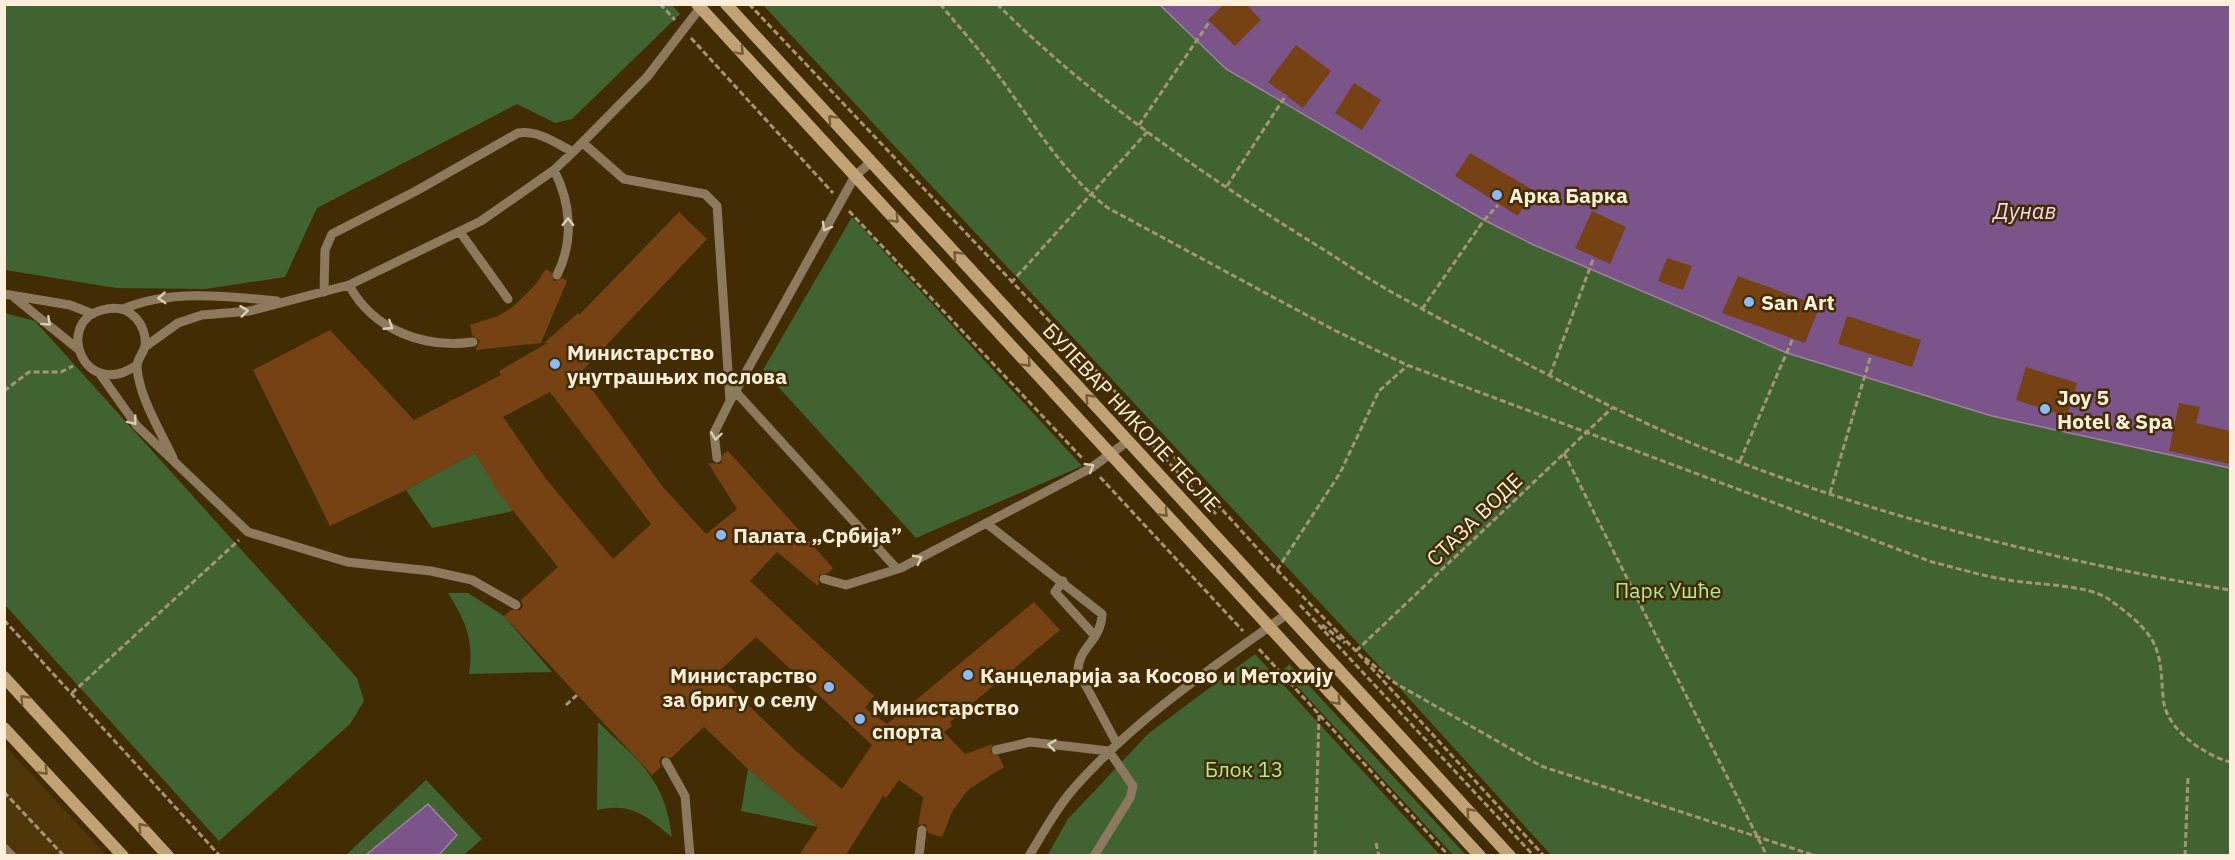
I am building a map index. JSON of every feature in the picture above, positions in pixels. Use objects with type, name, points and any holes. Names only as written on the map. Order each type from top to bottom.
[{"type":"main road","name":"БУЛЕВАР НИКОЛЕ ТЕСЛЕ","points":[[726,4],[1510,855]]},
{"type":"main road","name":"БУЛЕВАР НИКОЛЕ ТЕСЛЕ","points":[[700,6],[1480,855]]},
{"type":"main road","points":[[4,677],[168,855]]},
{"type":"main road","points":[[4,728],[123,855]]},
{"type":"lane","points":[[100,374],[114,376],[125,373],[136,365],[147,346],[178,323],[202,315],[250,310],[349,285],[481,221],[554,170],[583,143],[647,77],[700,6]]},
{"type":"lane","points":[[324,292],[325,250],[332,234],[416,191],[518,133],[528,131],[537,134],[573,152]]},
{"type":"lane","points":[[583,143],[624,179],[705,194],[717,206],[730,401]]},
{"type":"lane","points":[[717,458],[714,433],[735,391],[855,176],[871,162]]},
{"type":"lane","points":[[554,170],[566,194],[568,221],[567,246],[557,275]]},
{"type":"lane","points":[[460,232],[508,299]]},
{"type":"lane","points":[[349,285],[363,306],[395,331],[430,342],[454,345],[473,342]]},
{"type":"lane","points":[[9,295],[55,302],[93,314]]},
{"type":"lane","points":[[9,295],[78,349]]},
{"type":"lane","points":[[123,309],[143,300],[202,296],[285,302]]},
{"type":"lane","points":[[147,346],[143,327],[135,316],[123,309],[110,308],[93,314],[82,325],[78,337],[78,349],[83,360],[100,374],[137,426],[248,532],[347,562],[431,571],[472,580],[516,605]]},
{"type":"lane","points":[[136,365],[142,391],[174,460]]},
{"type":"lane","points":[[735,391],[897,569]]},
{"type":"lane","points":[[824,579],[846,585],[897,569],[1091,468],[1128,441]]},
{"type":"lane","points":[[986,523],[1063,581],[1102,614],[1101,628],[1078,661],[1078,671],[1117,744]]},
{"type":"lane","points":[[1063,581],[1054,592],[1095,636]]},
{"type":"lane","points":[[1029,855],[1073,788],[1117,744],[1205,672],[1287,614]]},
{"type":"lane","points":[[996,750],[1030,742],[1109,752],[1133,786],[1131,798],[1094,855]]},
{"type":"lane","points":[[666,762],[685,796],[690,855]]},
{"type":"lane","points":[[919,855],[922,831]]},
{"type":"lane","points":[[4,848],[12,855]]},
{"type":"path","points":[[660,4],[1449,855]]},
{"type":"path","points":[[749,4],[1090,364],[1277,570],[1356,651],[1544,855]]},
{"type":"path","points":[[940,4],[996,72],[1037,131],[1090,194],[1108,208],[1336,331],[1407,365],[1932,562],[2005,580],[2087,591],[2109,599],[2136,621],[2155,643],[2165,706],[2172,724],[2194,744],[2219,759],[2230,762]]},
{"type":"path","points":[[997,4],[1036,43],[1148,132],[1270,216],[1422,309],[1612,408],[1701,447],[1830,493],[1947,529],[2170,580],[2230,590]]},
{"type":"path","points":[[1139,125],[1210,21]]},
{"type":"path","points":[[1227,186],[1286,95]]},
{"type":"path","points":[[1011,283],[1148,132]]},
{"type":"path","points":[[1422,309],[1484,220],[1498,205]]},
{"type":"path","points":[[1550,375],[1594,256]]},
{"type":"path","points":[[1740,461],[1793,338]]},
{"type":"path","points":[[1830,493],[1871,354]]},
{"type":"path","points":[[4,391],[29,372],[61,372],[83,360]]},
{"type":"path","points":[[1277,570],[1340,473],[1378,391],[1407,365]]},
{"type":"path","name":"СТАЗА ВОДЕ","points":[[1356,651],[1612,408]]},
{"type":"path","points":[[1564,453],[1767,855]]},
{"type":"path","points":[[72,693],[248,532]]},
{"type":"path","points":[[1314,618],[1395,683],[1541,766],[1816,855]]},
{"type":"path","points":[[4,620],[220,855]]},
{"type":"path","points":[[566,705],[577,695]]},
{"type":"path","points":[[1315,855],[1319,714]]},
{"type":"path","points":[[2185,855],[2188,777]]},
{"type":"path","points":[[4,792],[64,855]]},
{"type":"path","points":[[1376,843],[1379,855]]},
{"type":"shaded area","points":[[5,746],[106,855],[5,855]]},
{"type":"green space","points":[[5,5],[672,5],[680,14],[572,119],[555,123],[517,104],[317,208],[285,277],[205,289],[116,288],[5,270]]},
{"type":"green space","name":"Парк Ушће","points":[[763,5],[1160,5],[1226,69],[1484,220],[1534,245],[1787,353],[1992,416],[2230,468],[2230,855],[1551,855],[1395,683]]},
{"type":"green space","points":[[852,217],[1082,466],[916,538],[763,370]]},
{"type":"green space","points":[[5,313],[35,321],[357,678],[364,701],[350,724],[219,841],[5,605]]},
{"type":"green space","points":[[475,453],[513,511],[432,528],[406,490]]},
{"type":"green space","points":[[448,593],[468,593],[504,616],[552,672],[469,674],[470,651],[467,631]]},
{"type":"green space","name":"Блок 13","points":[[1255,654],[1440,855],[1047,856],[1068,819],[1149,733]]},
{"type":"green space","points":[[1289,664],[1466,855],[1453,855],[1283,671]]},
{"type":"green space","points":[[598,722],[637,760],[656,784],[663,799],[672,837],[646,817],[629,809],[597,810]]},
{"type":"green space","points":[[748,769],[818,827],[741,811]]},
{"type":"green space","points":[[426,780],[482,839],[464,855],[345,856]]},
{"type":"water","name":"Дунав","points":[[1160,5],[2230,5],[2230,468],[1992,416],[1787,353],[1534,245],[1484,220],[1226,69]]},
{"type":"water","points":[[428,804],[457,835],[439,855],[366,855]]},
{"type":"building","points":[[1224,4],[1246,4],[1261,20],[1235,46],[1208,20]]},
{"type":"building","points":[[1296,45],[1331,71],[1303,108],[1268,82]]},
{"type":"building","points":[[1354,83],[1381,100],[1362,130],[1335,113]]},
{"type":"building","points":[[1470,153],[1533,190],[1518,216],[1455,176]]},
{"type":"building","points":[[1592,211],[1626,227],[1610,264],[1575,248]]},
{"type":"building","name":"Палата „Србија”","points":[[679,212],[707,239],[580,373],[663,487],[706,534],[737,509],[708,463],[721,464],[723,454],[728,451],[833,568],[829,573],[819,575],[818,586],[777,552],[750,581],[874,696],[865,708],[887,724],[1034,602],[1060,630],[950,722],[952,726],[944,732],[965,754],[993,744],[990,752],[999,756],[1004,767],[969,789],[953,810],[942,837],[928,833],[926,824],[918,825],[923,797],[899,780],[886,798],[883,796],[846,855],[799,855],[818,827],[748,769],[704,727],[671,758],[662,756],[659,761],[661,767],[652,775],[504,616],[511,610],[520,610],[523,606],[521,600],[558,567],[498,492],[475,453],[406,490],[330,526],[253,370],[330,330],[414,420],[501,375],[499,371],[549,342],[544,343],[578,313],[579,315]],"holes":[[[550,392],[651,524],[613,559],[546,479],[503,417]],[[756,637],[872,745],[842,789],[797,752],[716,674]]]},
{"type":"building","points":[[1667,258],[1692,266],[1683,290],[1658,281]]},
{"type":"building","points":[[546,269],[551,272],[554,281],[563,278],[567,281],[541,343],[475,350],[480,341],[472,335],[470,325],[498,316],[514,306],[536,284]]},
{"type":"building","points":[[1738,276],[1820,306],[1805,343],[1722,313]]},
{"type":"building","points":[[1847,316],[1921,340],[1912,367],[1838,344]]},
{"type":"building","points":[[2026,367],[2077,383],[2067,416],[2016,400]]},
{"type":"building","points":[[2179,403],[2200,407],[2196,423],[2230,431],[2230,464],[2169,451]]},
{"type":"place","name":"Арка Барка","points":[[1497,195]]},
{"type":"place","name":"San Art","points":[[1749,302]]},
{"type":"place","name":"Министарство унутрашњих послова","points":[[555,364]]},
{"type":"place","name":"Joy 5 Hotel & Spa","points":[[2045,409]]},
{"type":"place","name":"Палата „Србија”","points":[[721,535]]},
{"type":"place","name":"Канцеларија за Косово и Метохију","points":[[968,675]]},
{"type":"place","name":"Министарство за бригу о селу","points":[[829,687]]},
{"type":"place","name":"Министарство спорта","points":[[860,719]]}]
